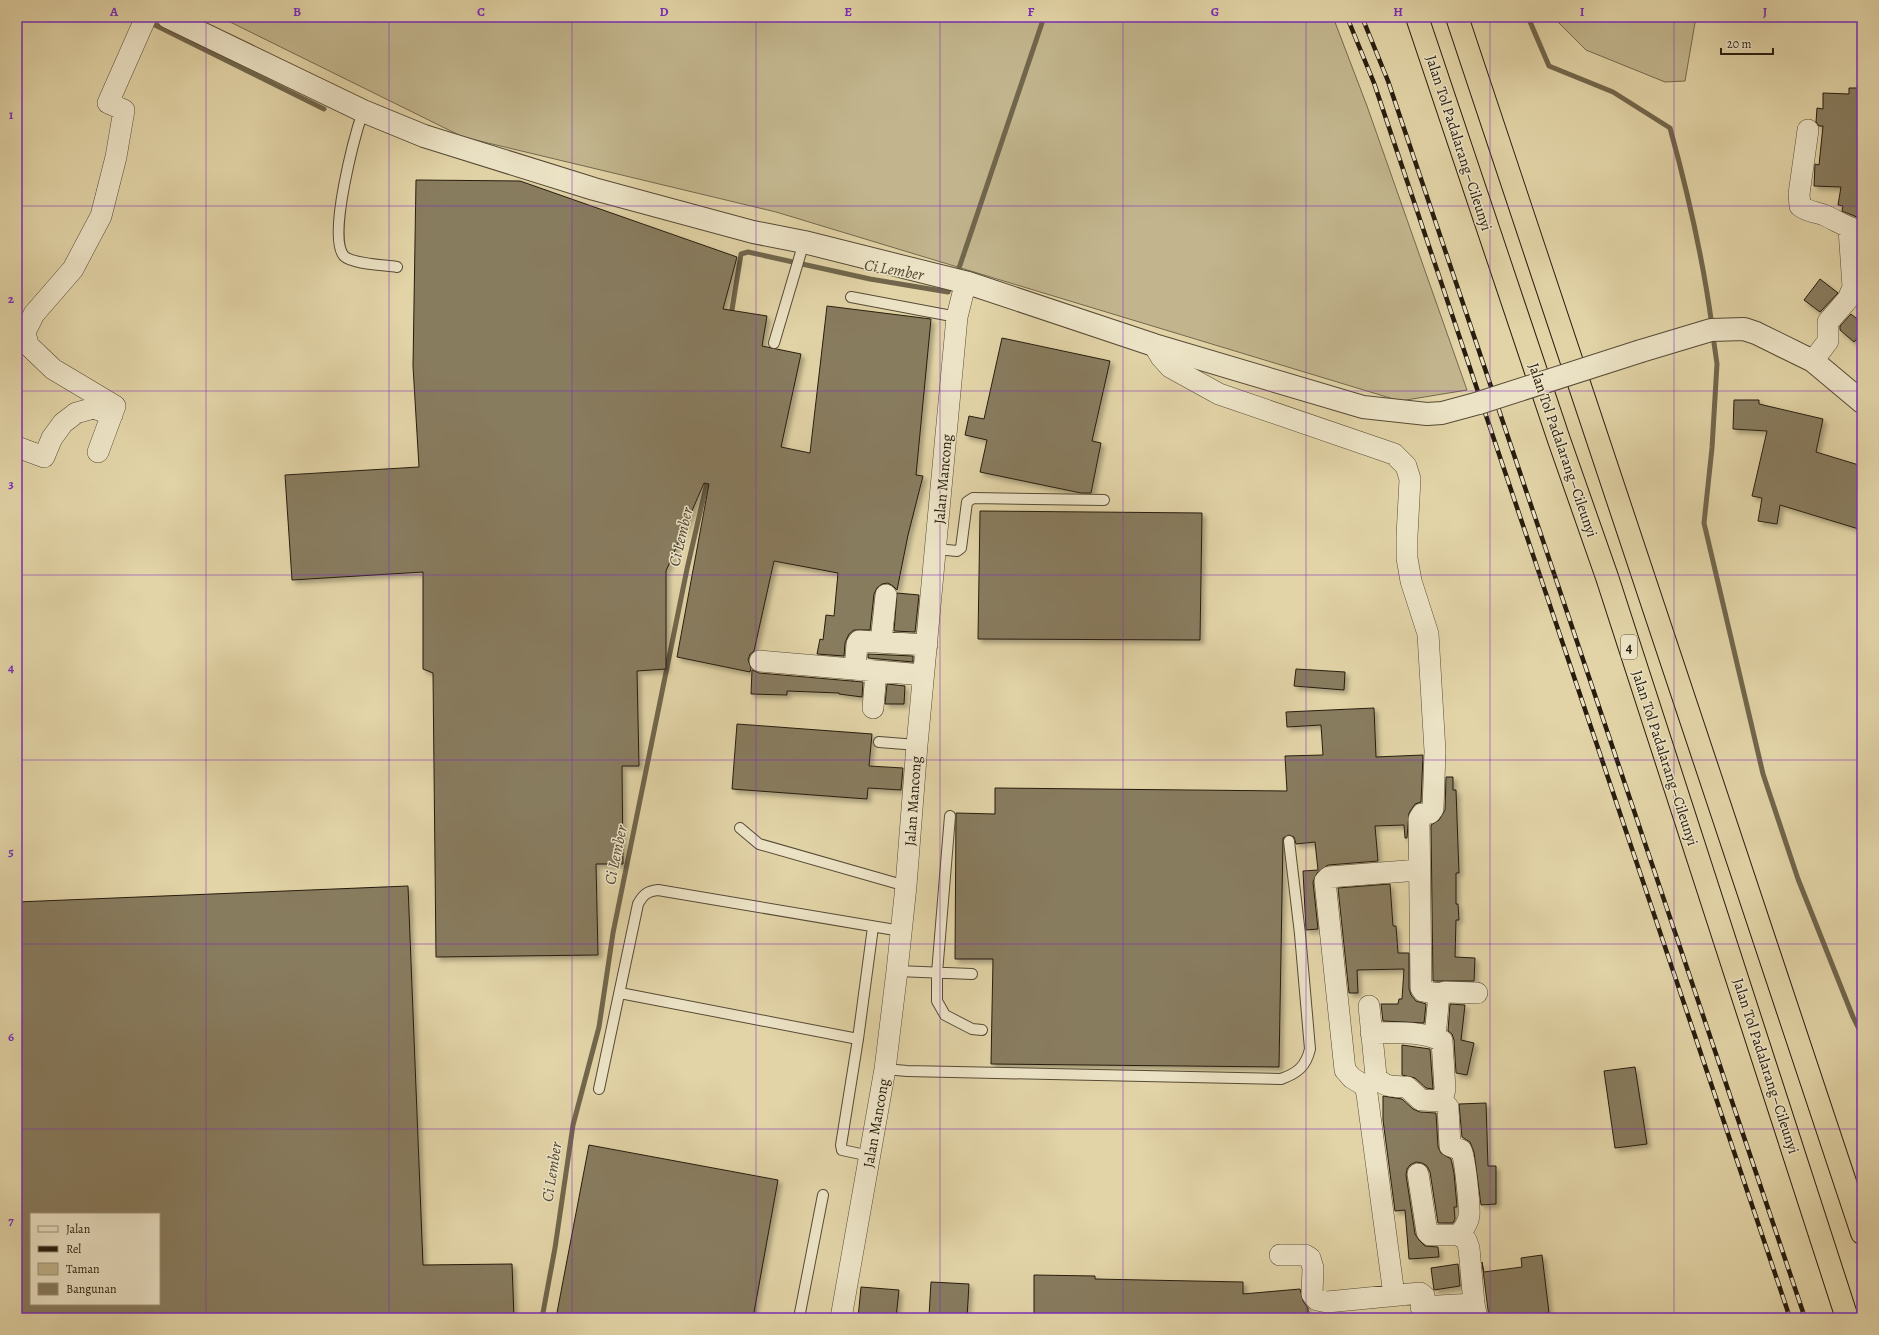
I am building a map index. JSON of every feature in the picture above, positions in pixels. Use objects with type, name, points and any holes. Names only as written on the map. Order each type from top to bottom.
[{"type":"highway","name":"Jalan Tol Padalarang–Cileunyi","points":[[1418,17],[1556,433],[1607,577],[1847,1318]]},
{"type":"highway","points":[[1457,17],[1862,1233]]},
{"type":"street","points":[[168,17],[363,111],[424,136],[594,189],[753,232],[959,294],[1154,345],[1363,408],[1428,414],[1442,413],[1479,403],[1711,330],[1744,329],[1756,333],[1813,361],[1862,402]]},
{"type":"street","points":[[98,452],[115,406],[53,369],[28,345],[25,332],[34,314],[73,269],[101,216],[116,157],[124,110],[108,103],[144,22]]},
{"type":"street","points":[[1808,130],[1799,194],[1800,206],[1806,211],[1832,219],[1856,230],[1853,287],[1848,299],[1828,322],[1828,341],[1813,361]]},
{"type":"street","name":"Jalan Mancong","points":[[841,1318],[885,1069],[897,971],[906,886],[923,675],[959,294]]},
{"type":"street","points":[[1154,345],[1161,357],[1170,367],[1219,394],[1394,454],[1406,466],[1411,483],[1407,558],[1411,581],[1428,634],[1434,751],[1433,809],[1430,813],[1422,814],[1419,819],[1421,988],[1423,991],[1439,994],[1445,992],[1477,993]]},
{"type":"street","points":[[17,447],[44,457],[52,438],[63,423],[76,413],[94,408],[112,415]]},
{"type":"street","points":[[881,642],[886,595]]},
{"type":"street","points":[[873,708],[866,671],[858,643],[881,642],[926,645]]},
{"type":"street","points":[[760,661],[923,675]]},
{"type":"street","points":[[1394,1295],[1367,1094],[1365,1086],[1352,1078],[1346,1070],[1325,882],[1328,877],[1419,870]]},
{"type":"street","points":[[1435,1037],[1439,994]]},
{"type":"street","points":[[1369,1006],[1376,1076],[1380,1082],[1389,1086],[1408,1087],[1422,1100],[1442,1102],[1448,1107],[1450,1146],[1461,1150],[1465,1162],[1469,1217],[1459,1236]]},
{"type":"street","points":[[1371,1033],[1415,1033],[1435,1037],[1442,1041],[1444,1049],[1445,1089],[1442,1102]]},
{"type":"street","points":[[1280,1255],[1305,1255],[1310,1258],[1313,1268],[1312,1294],[1317,1300],[1327,1302],[1394,1295],[1422,1294],[1424,1296],[1421,1313],[1476,1311],[1469,1248],[1466,1240],[1459,1236],[1430,1235],[1427,1232],[1418,1174]]},
{"type":"lane","points":[[363,111],[355,136],[339,212],[341,252],[353,261],[397,267]]},
{"type":"lane","points":[[774,343],[802,248]]},
{"type":"lane","points":[[851,297],[959,294]]},
{"type":"lane","points":[[936,549],[957,551],[961,548],[968,502],[973,498],[1104,500]]},
{"type":"lane","points":[[879,742],[917,745]]},
{"type":"lane","points":[[950,816],[937,973],[937,1001],[945,1015],[972,1029],[982,1030]]},
{"type":"lane","points":[[740,828],[759,844],[906,886]]},
{"type":"lane","points":[[885,1069],[914,1072],[1273,1079],[1281,1079],[1293,1075],[1303,1068],[1308,1058],[1310,1049],[1300,934],[1289,841]]},
{"type":"lane","points":[[599,1089],[638,904],[643,896],[649,891],[658,890],[901,931]]},
{"type":"lane","points":[[870,1156],[842,1150],[841,1145],[858,1039],[873,926]]},
{"type":"lane","points":[[897,971],[972,974]]},
{"type":"lane","points":[[620,993],[858,1039]]},
{"type":"lane","points":[[799,1318],[823,1195]]},
{"type":"green space","points":[[220,17],[1333,17],[1367,106],[1467,390],[1400,401],[776,212],[463,137]]},
{"type":"green space","points":[[1553,17],[1696,17],[1685,81],[1665,82],[1586,50]]},
{"type":"building","points":[[1849,88],[1862,88],[1862,219],[1842,211],[1843,206],[1838,205],[1841,187],[1814,186],[1815,164],[1819,165],[1823,126],[1819,126],[1816,122],[1817,108],[1823,109],[1823,93],[1849,94]]},
{"type":"building","points":[[416,180],[520,181],[737,257],[723,309],[767,316],[762,346],[801,354],[781,447],[810,453],[827,306],[931,319],[916,475],[923,476],[908,535],[897,590],[888,583],[882,584],[877,588],[874,594],[870,630],[854,630],[849,634],[845,643],[844,656],[817,654],[820,639],[823,640],[826,615],[834,616],[838,573],[774,561],[754,651],[750,654],[748,660],[751,668],[750,672],[677,657],[709,484],[704,483],[666,571],[666,669],[637,671],[639,766],[622,766],[623,864],[596,864],[598,955],[436,957],[433,673],[423,669],[423,572],[292,580],[285,475],[419,467],[413,366]]},
{"type":"building","points":[[1820,279],[1838,293],[1820,312],[1804,300]]},
{"type":"building","points":[[1851,314],[1862,323],[1862,333],[1854,342],[1840,330],[1840,326]]},
{"type":"building","points":[[1002,338],[1110,361],[1092,441],[1101,443],[1091,493],[1081,493],[980,472],[987,440],[965,435],[969,416],[984,419]]},
{"type":"building","points":[[1734,400],[1759,400],[1759,404],[1823,419],[1816,452],[1862,466],[1862,530],[1780,505],[1777,524],[1758,521],[1762,498],[1752,496],[1767,431],[1733,429]]},
{"type":"building","points":[[980,511],[1202,513],[1200,640],[978,639]]},
{"type":"building","points":[[897,593],[919,595],[915,632],[894,631]]},
{"type":"building","points":[[868,654],[913,656],[913,662],[868,658]]},
{"type":"building","points":[[1296,669],[1345,672],[1344,690],[1294,686]]},
{"type":"building","points":[[752,670],[759,673],[863,682],[862,697],[839,693],[787,691],[787,695],[751,694]]},
{"type":"building","points":[[887,684],[905,686],[904,704],[885,704]]},
{"type":"building","points":[[1374,708],[1376,757],[1423,755],[1421,802],[1415,804],[1409,813],[1407,838],[1405,838],[1404,825],[1375,826],[1378,861],[1328,865],[1317,873],[1313,882],[1318,929],[1306,930],[1303,871],[1318,870],[1315,842],[1296,844],[1294,837],[1289,835],[1283,838],[1279,1067],[991,1064],[993,959],[955,959],[956,813],[995,814],[995,788],[1287,791],[1285,756],[1323,755],[1321,725],[1287,727],[1286,712]]},
{"type":"building","points":[[737,724],[872,734],[869,766],[903,768],[901,790],[868,788],[867,799],[732,789]]},
{"type":"building","points":[[1446,777],[1453,777],[1453,790],[1456,790],[1459,873],[1456,873],[1456,904],[1458,904],[1459,920],[1456,920],[1455,957],[1475,958],[1474,981],[1433,981],[1431,825],[1439,820],[1445,810]]},
{"type":"building","points":[[1390,884],[1393,926],[1396,926],[1398,953],[1409,953],[1409,989],[1411,995],[1416,1001],[1426,1004],[1424,1023],[1383,1021],[1381,1004],[1398,1004],[1399,999],[1402,999],[1404,969],[1357,970],[1358,993],[1349,993],[1338,888]]},
{"type":"building","points":[[408,886],[423,1265],[512,1264],[514,1318],[17,1318],[17,902]]},
{"type":"building","points":[[1450,1004],[1465,1005],[1461,1040],[1474,1043],[1467,1075],[1456,1073],[1454,1040],[1452,1034],[1448,1031]]},
{"type":"building","points":[[1402,1045],[1430,1049],[1433,1089],[1426,1088],[1415,1078],[1402,1075]]},
{"type":"building","points":[[1635,1067],[1647,1144],[1615,1148],[1604,1071]]},
{"type":"building","points":[[1383,1096],[1402,1099],[1413,1109],[1420,1112],[1436,1113],[1438,1147],[1441,1153],[1451,1159],[1454,1173],[1457,1207],[1454,1207],[1455,1219],[1453,1223],[1438,1223],[1430,1172],[1427,1166],[1416,1162],[1410,1165],[1407,1169],[1406,1175],[1415,1234],[1425,1246],[1438,1247],[1439,1257],[1409,1259],[1405,1210],[1395,1211],[1383,1120]]},
{"type":"building","points":[[1486,1103],[1488,1166],[1496,1166],[1496,1204],[1481,1205],[1474,1152],[1470,1142],[1462,1137],[1459,1104]]},
{"type":"building","points":[[589,1145],[778,1180],[753,1318],[556,1318]]},
{"type":"building","points":[[1542,1255],[1549,1313],[1489,1318],[1482,1262],[1484,1272],[1522,1267],[1521,1258]]},
{"type":"building","points":[[1458,1264],[1460,1286],[1434,1290],[1431,1268]]},
{"type":"building","points":[[1034,1275],[1095,1276],[1095,1279],[1243,1282],[1243,1294],[1300,1289],[1303,1301],[1308,1308],[1308,1318],[1034,1318]]},
{"type":"building","points":[[931,1282],[969,1284],[967,1318],[929,1316]]},
{"type":"building","points":[[861,1287],[899,1290],[896,1318],[858,1318]]},
{"type":"waterway","name":"Ci Lember","points":[[957,274],[1044,17]]},
{"type":"waterway","points":[[1528,17],[1549,66],[1613,92],[1670,128],[1694,226],[1712,326]]},
{"type":"waterway","points":[[149,22],[324,109]]},
{"type":"waterway","name":"Ci Lember","points":[[731,316],[741,254],[748,252],[870,279],[948,292],[951,285]]},
{"type":"waterway","points":[[1713,336],[1717,364],[1712,448],[1704,523],[1763,774],[1798,879],[1853,1017],[1862,1035]]},
{"type":"waterway","name":"Ci Lember","points":[[542,1318],[555,1248],[573,1125],[599,1027],[613,933],[687,569],[708,478]]},
{"type":"railway","points":[[1347,17],[1374,83],[1790,1318]]},
{"type":"railway","points":[[1362,17],[1388,81],[1805,1318]]}]
